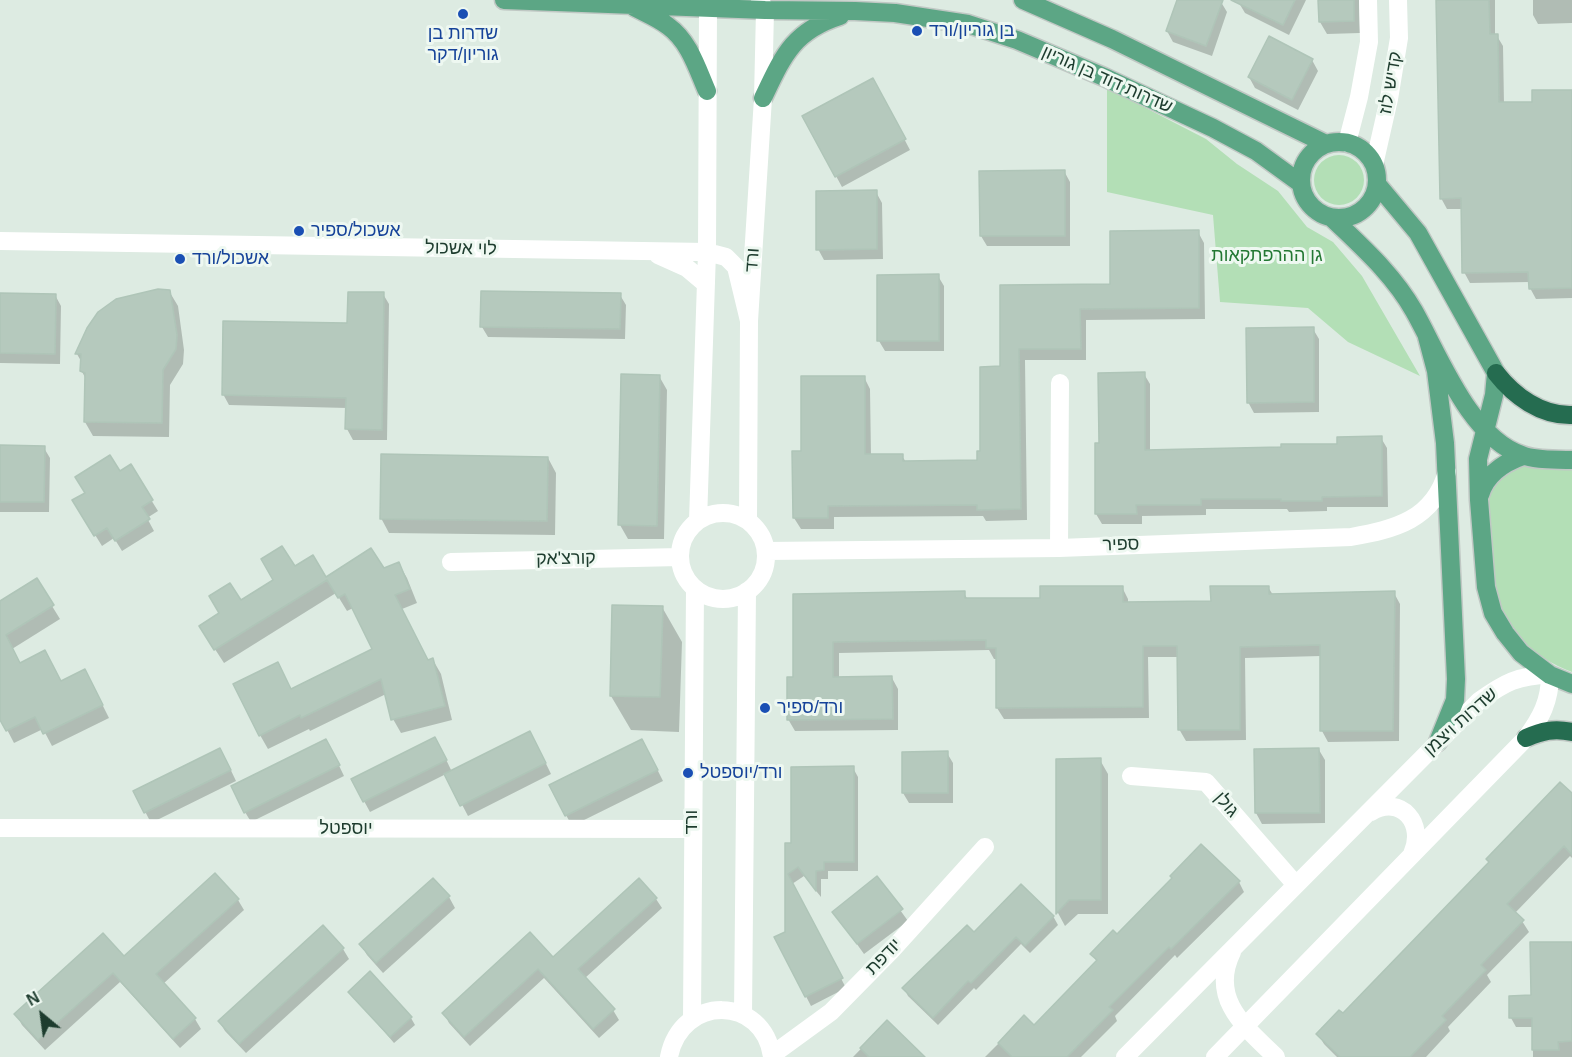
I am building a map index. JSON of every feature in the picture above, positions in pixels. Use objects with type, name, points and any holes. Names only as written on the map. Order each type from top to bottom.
[{"type":"highway","points":[[1496,373],[1506,386],[1528,403],[1553,413],[1572,415]]},
{"type":"highway","points":[[1526,738],[1542,731],[1559,729],[1572,732]]},
{"type":"main road","name":"שדרות דוד בן גוריון","points":[[504,0],[629,5],[709,3],[763,5],[895,13],[968,24],[1017,40],[1104,77],[1213,128],[1256,151],[1300,183]]},
{"type":"main road","name":"שדרות דוד בן גוריון","points":[[1023,0],[1112,39],[1326,144]]},
{"type":"main road","points":[[629,5],[668,26],[678,35],[688,48],[707,91]]},
{"type":"main road","points":[[763,98],[785,55],[795,42],[820,22],[855,11]]},
{"type":"main road","points":[[1347,143],[1363,150],[1374,165],[1377,184],[1374,196],[1367,207],[1357,214],[1344,218],[1332,218],[1320,214],[1310,206],[1303,195],[1300,183],[1301,171],[1306,159],[1315,150],[1326,144],[1347,143]]},
{"type":"main road","points":[[1377,184],[1418,233],[1496,373],[1494,395],[1478,459],[1486,587],[1492,613],[1521,653],[1550,675],[1572,684]]},
{"type":"main road","points":[[1332,218],[1384,268],[1413,309],[1462,401],[1484,429],[1508,449],[1523,456],[1572,460]]},
{"type":"main road","points":[[1427,337],[1436,371],[1447,472],[1456,679],[1455,700],[1438,742]]},
{"type":"main road","points":[[1479,500],[1480,492],[1493,473],[1523,456]]},
{"type":"street","name":"קדיש לוז","points":[[1347,143],[1359,97],[1369,42],[1368,0]]},
{"type":"street","name":"קדיש לוז","points":[[1374,165],[1389,99],[1399,38],[1398,0]]},
{"type":"street","points":[[698,521],[707,252],[709,3]]},
{"type":"street","name":"ורד","points":[[748,520],[748,321],[763,98],[763,5]]},
{"type":"street","name":"לוי אשכול","points":[[0,241],[707,252]]},
{"type":"street","points":[[650,252],[687,268],[706,284]]},
{"type":"street","points":[[707,252],[726,257],[736,267],[748,321]]},
{"type":"street","points":[[1059,548],[1060,383]]},
{"type":"street","name":"ספיר","points":[[766,551],[1059,548],[1351,537],[1379,532],[1423,512],[1438,494],[1447,472]]},
{"type":"street","points":[[723,513],[748,520],[763,539],[766,551],[766,563],[756,584],[734,597],[720,599],[707,596],[695,589],[682,569],[680,557],[684,537],[698,521],[710,515],[723,513]]},
{"type":"street","name":"קורצ'אק","points":[[451,562],[680,557]]},
{"type":"street","name":"ורד","points":[[692,1019],[695,589]]},
{"type":"street","points":[[743,1015],[747,591]]},
{"type":"street","name":"שדרות ויצמן","points":[[1125,1057],[1479,701],[1511,681],[1528,675],[1550,675]]},
{"type":"street","points":[[1215,1057],[1526,738],[1541,718],[1547,703],[1550,675]]},
{"type":"street","name":"גולן","points":[[1131,776],[1206,782],[1296,885]]},
{"type":"street","points":[[1366,814],[1384,806],[1393,807],[1408,816],[1414,824],[1417,838],[1411,856]]},
{"type":"street","name":"יוספטל","points":[[0,828],[692,829]]},
{"type":"street","name":"יודפת","points":[[772,1056],[831,1012],[891,951],[985,847]]},
{"type":"street","points":[[1234,948],[1227,962],[1224,989],[1233,1011],[1276,1057]]},
{"type":"street","points":[[669,1057],[671,1044],[679,1030],[692,1019],[708,1011],[726,1010],[743,1015],[757,1025],[767,1039],[772,1056]]},
{"type":"green space","name":"גן ההרפתקאות","points":[[1107,88],[1206,139],[1237,164],[1278,191],[1307,227],[1333,242],[1362,276],[1420,376],[1348,342],[1308,308],[1220,302],[1213,215],[1107,192]]},
{"type":"green space","points":[[1344,155],[1357,162],[1363,170],[1363,190],[1357,198],[1349,204],[1334,205],[1321,198],[1315,190],[1314,175],[1321,162],[1329,156]]},
{"type":"green space","points":[[1531,463],[1572,470],[1572,672],[1545,659],[1521,640],[1503,616],[1493,588],[1487,500],[1491,488],[1502,476]]},
{"type":"building","points":[[1177,0],[1223,0],[1206,46],[1166,31]]},
{"type":"building","points":[[1231,0],[1295,0],[1283,25]]},
{"type":"building","points":[[1318,0],[1354,0],[1354,21],[1319,22]]},
{"type":"building","points":[[1436,0],[1489,0],[1490,34],[1498,34],[1499,102],[1532,102],[1532,90],[1572,90],[1572,288],[1529,289],[1528,272],[1462,273],[1461,198],[1440,199]]},
{"type":"building","points":[[1269,36],[1313,59],[1292,100],[1248,77]]},
{"type":"building","points":[[873,78],[906,139],[835,177],[802,116]]},
{"type":"building","points":[[1065,170],[1065,236],[980,236],[979,171]]},
{"type":"building","points":[[877,190],[877,249],[816,250],[816,191]]},
{"type":"building","points":[[1199,230],[1199,308],[1080,309],[1081,349],[1019,349],[1021,509],[977,510],[977,505],[828,506],[828,518],[793,518],[792,451],[801,451],[801,376],[865,376],[865,454],[903,454],[903,461],[977,460],[977,451],[980,451],[980,367],[1000,366],[1000,285],[1110,284],[1110,231]]},
{"type":"building","points":[[939,274],[939,341],[877,341],[877,275]]},
{"type":"building","points":[[158,289],[170,290],[177,335],[176,349],[163,370],[162,423],[84,422],[85,373],[80,371],[81,354],[75,354],[87,328],[98,312],[116,299]]},
{"type":"building","points":[[481,291],[621,293],[620,329],[480,327]]},
{"type":"building","points":[[348,292],[384,292],[382,430],[345,429],[346,398],[222,395],[223,321],[347,323]]},
{"type":"building","points":[[0,293],[56,294],[55,354],[0,353]]},
{"type":"building","points":[[1314,327],[1314,402],[1247,403],[1246,328]]},
{"type":"building","points":[[1145,372],[1145,450],[1337,444],[1337,437],[1382,436],[1382,496],[1322,497],[1322,501],[1201,499],[1201,505],[1136,505],[1137,514],[1095,514],[1095,443],[1099,443],[1098,373]]},
{"type":"building","points":[[621,374],[660,375],[657,526],[618,525]]},
{"type":"building","points":[[0,445],[45,446],[44,502],[0,502]]},
{"type":"building","points":[[381,454],[548,457],[547,521],[380,519]]},
{"type":"building","points":[[110,455],[120,471],[131,464],[153,500],[142,507],[150,519],[115,541],[107,528],[94,536],[72,500],[85,493],[75,477]]},
{"type":"building","points":[[282,546],[295,566],[313,555],[326,577],[371,548],[384,568],[399,562],[410,589],[395,595],[428,660],[433,658],[445,706],[391,720],[381,679],[259,736],[233,684],[278,662],[291,689],[372,649],[345,594],[338,598],[327,580],[214,650],[199,626],[219,613],[209,596],[230,583],[241,600],[273,580],[261,559]]},
{"type":"building","points":[[37,578],[54,605],[6,635],[20,663],[45,650],[61,681],[85,669],[103,705],[43,734],[35,717],[6,731],[0,720],[0,601]]},
{"type":"building","points":[[1040,586],[1123,586],[1123,602],[1211,601],[1210,586],[1269,586],[1269,594],[1395,591],[1393,731],[1320,731],[1320,645],[1240,647],[1240,730],[1178,730],[1177,646],[1143,646],[1143,707],[996,708],[996,648],[986,648],[986,640],[833,642],[833,677],[892,676],[893,719],[787,720],[787,677],[793,677],[793,594],[965,591],[965,598],[1040,598]]},
{"type":"building","points":[[612,605],[663,606],[660,697],[610,696]]},
{"type":"building","points":[[530,731],[546,763],[460,806],[444,774]]},
{"type":"building","points":[[435,737],[447,760],[363,802],[351,779]]},
{"type":"building","points":[[326,739],[340,765],[244,813],[231,786]]},
{"type":"building","points":[[642,739],[658,770],[565,816],[549,785]]},
{"type":"building","points":[[220,748],[231,770],[144,813],[133,791]]},
{"type":"building","points":[[1319,748],[1320,813],[1255,813],[1254,749]]},
{"type":"building","points":[[948,751],[948,793],[902,793],[902,752]]},
{"type":"building","points":[[1101,758],[1101,900],[1069,900],[1056,914],[1056,759]]},
{"type":"building","points":[[854,766],[854,862],[824,862],[824,870],[816,871],[816,891],[798,867],[788,874],[843,978],[805,997],[774,937],[785,932],[785,843],[791,843],[791,767]]},
{"type":"building","points":[[1560,782],[1572,793],[1572,855],[1564,846],[1507,904],[1524,920],[1481,965],[1486,970],[1442,1016],[1446,1020],[1410,1057],[1340,1057],[1316,1034],[1339,1010],[1343,1013],[1489,862],[1486,859]]},
{"type":"building","points":[[1201,844],[1240,881],[1109,1007],[1113,1010],[1067,1057],[1012,1057],[998,1043],[1024,1015],[1034,1025],[1097,960],[1090,954],[1113,930],[1117,934],[1172,878],[1170,876]]},
{"type":"building","points":[[215,873],[239,899],[156,974],[196,1018],[173,1039],[113,973],[38,1040],[14,1014],[103,933],[124,956]]},
{"type":"building","points":[[877,876],[903,909],[857,944],[832,912]]},
{"type":"building","points":[[433,878],[450,896],[376,963],[359,944]]},
{"type":"building","points":[[639,878],[657,898],[578,969],[615,1009],[593,1029],[538,969],[464,1037],[442,1013],[530,932],[553,957]]},
{"type":"building","points":[[1021,884],[1054,916],[1025,946],[1016,937],[971,983],[968,981],[933,1018],[902,988],[967,925],[974,932]]},
{"type":"building","points":[[323,925],[344,948],[239,1044],[218,1021]]},
{"type":"building","points":[[1530,942],[1572,942],[1572,1041],[1558,1042],[1559,1050],[1532,1050],[1532,1018],[1509,1018],[1509,996],[1531,995]]},
{"type":"building","points":[[370,971],[412,1017],[390,1037],[348,992]]},
{"type":"building","points":[[887,1020],[925,1057],[869,1057],[860,1048]]},
{"type":"place","name":"שדרות בן גוריון/דקר","points":[[463,14]]},
{"type":"place","name":"בן גוריון/ורד","points":[[917,31]]},
{"type":"place","name":"אשכול/ספיר","points":[[299,231]]},
{"type":"place","name":"אשכול/ורד","points":[[180,259]]},
{"type":"place","name":"ורד/ספיר","points":[[765,708]]},
{"type":"place","name":"ורד/יוספטל","points":[[688,773]]}]
